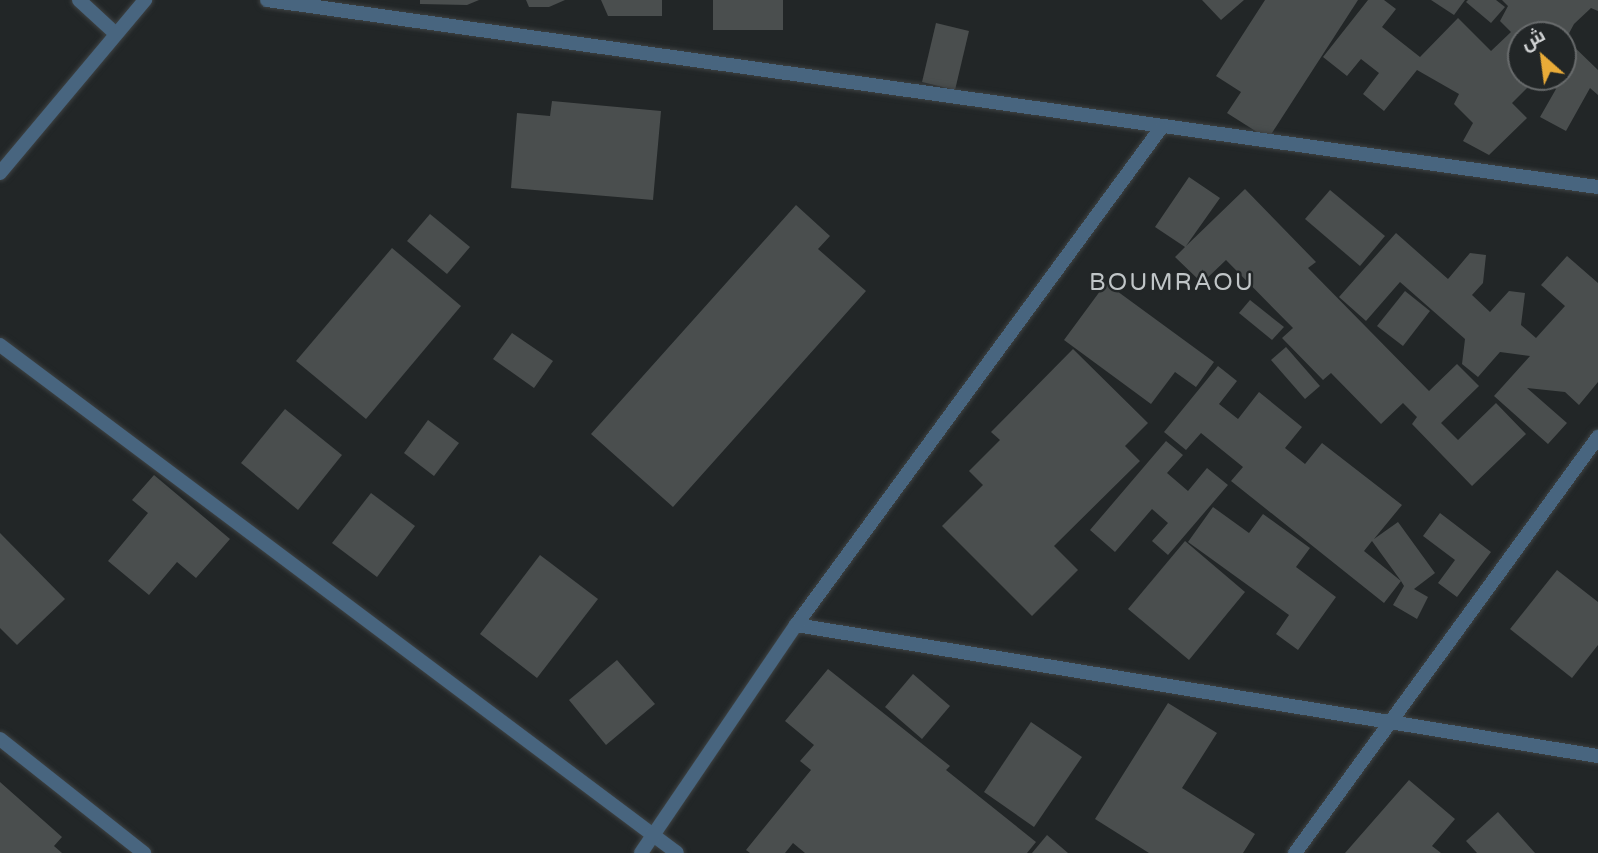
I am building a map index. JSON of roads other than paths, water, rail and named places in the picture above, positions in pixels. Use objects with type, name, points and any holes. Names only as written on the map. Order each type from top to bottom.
[{"type":"street","points":[[79,0],[116,34]]},
{"type":"street","points":[[0,173],[145,0]]},
{"type":"street","points":[[267,0],[1161,128],[1598,187]]},
{"type":"street","points":[[641,853],[796,625],[1161,128]]},
{"type":"street","points":[[0,345],[677,853]]},
{"type":"street","points":[[1295,853],[1598,437]]},
{"type":"street","points":[[796,625],[1598,756]]},
{"type":"street","points":[[0,739],[144,853]]},
{"type":"district","name":"BOUMRAOU","points":[[1172,283]]}]
